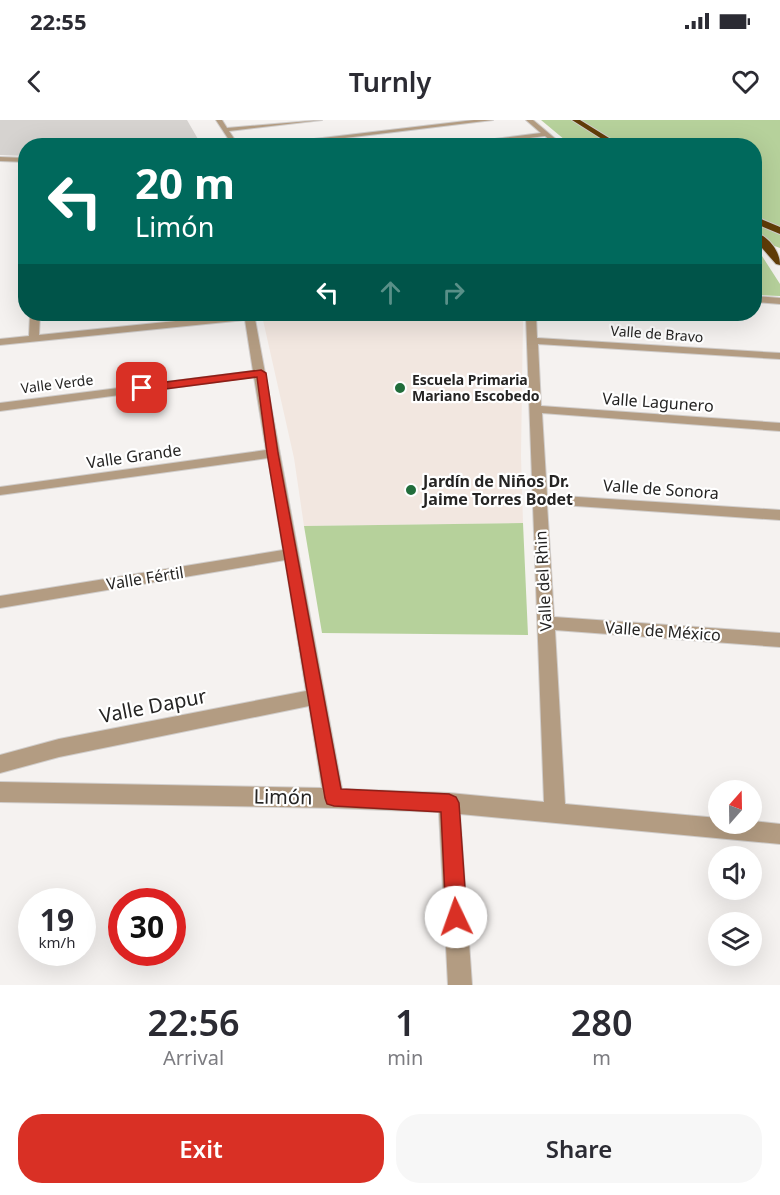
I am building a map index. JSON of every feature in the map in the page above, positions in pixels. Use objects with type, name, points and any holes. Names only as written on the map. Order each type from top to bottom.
[{"type":"highway","points":[[575,120],[605,138]]},
{"type":"highway","points":[[762,223],[780,231]]},
{"type":"highway","points":[[762,241],[780,262]]},
{"type":"street","points":[[219,120],[231,138]]},
{"type":"street","points":[[226,130],[319,120]]},
{"type":"street","points":[[421,120],[438,132]]},
{"type":"street","points":[[327,138],[490,120]]},
{"type":"street","points":[[529,120],[551,138]]},
{"type":"street","points":[[509,138],[546,134]]},
{"type":"street","points":[[0,159],[18,160]]},
{"type":"street","points":[[762,300],[780,301]]},
{"type":"street","points":[[34,338],[35,321]]},
{"type":"street","points":[[146,321],[146,326]]},
{"type":"street","points":[[0,342],[193,321]]},
{"type":"street","points":[[251,321],[272,453],[334,798]]},
{"type":"street","name":"Valle del Rhin","points":[[531,321],[555,812]]},
{"type":"street","name":"Valle de Bravo","points":[[532,341],[780,356]]},
{"type":"street","name":"Valle Verde","points":[[0,407],[261,373]]},
{"type":"street","name":"Valle Lagunero","points":[[534,409],[780,427]]},
{"type":"street","name":"Valle Grande","points":[[0,491],[272,453]]},
{"type":"street","name":"Valle de Sonora","points":[[539,499],[780,515]]},
{"type":"street","name":"Valle Fértil","points":[[0,602],[291,554]]},
{"type":"street","name":"Valle de México","points":[[545,623],[780,640]]},
{"type":"street","name":"Valle Dapur","points":[[0,764],[59,748],[316,697]]},
{"type":"street","name":"Limón","points":[[0,792],[334,798],[449,803],[780,834]]},
{"type":"street","points":[[449,803],[460,985]]},
{"type":"shaded area","name":"Escuela Primaria Mariano Escobedo","points":[[263,321],[523,321],[521,456],[523,523],[304,526],[294,458]]},
{"type":"green space","points":[[541,120],[780,120],[780,248],[762,242],[762,138],[563,138]]},
{"type":"green space","points":[[762,256],[780,284],[780,296],[762,295]]},
{"type":"green space","points":[[523,523],[528,635],[322,633],[304,526]]},
{"type":"building","points":[[0,120],[187,120],[197,138],[18,138],[18,156],[0,155]]},
{"type":"place","name":"Escuela Primaria Mariano Escobedo","points":[[400,388]]},
{"type":"place","name":"Jardín de Niños Dr. Jaime Torres Bodet","points":[[411,490]]},
{"type":"route","points":[[142,388],[261,373],[272,453],[334,798],[449,803],[456,917]]}]
